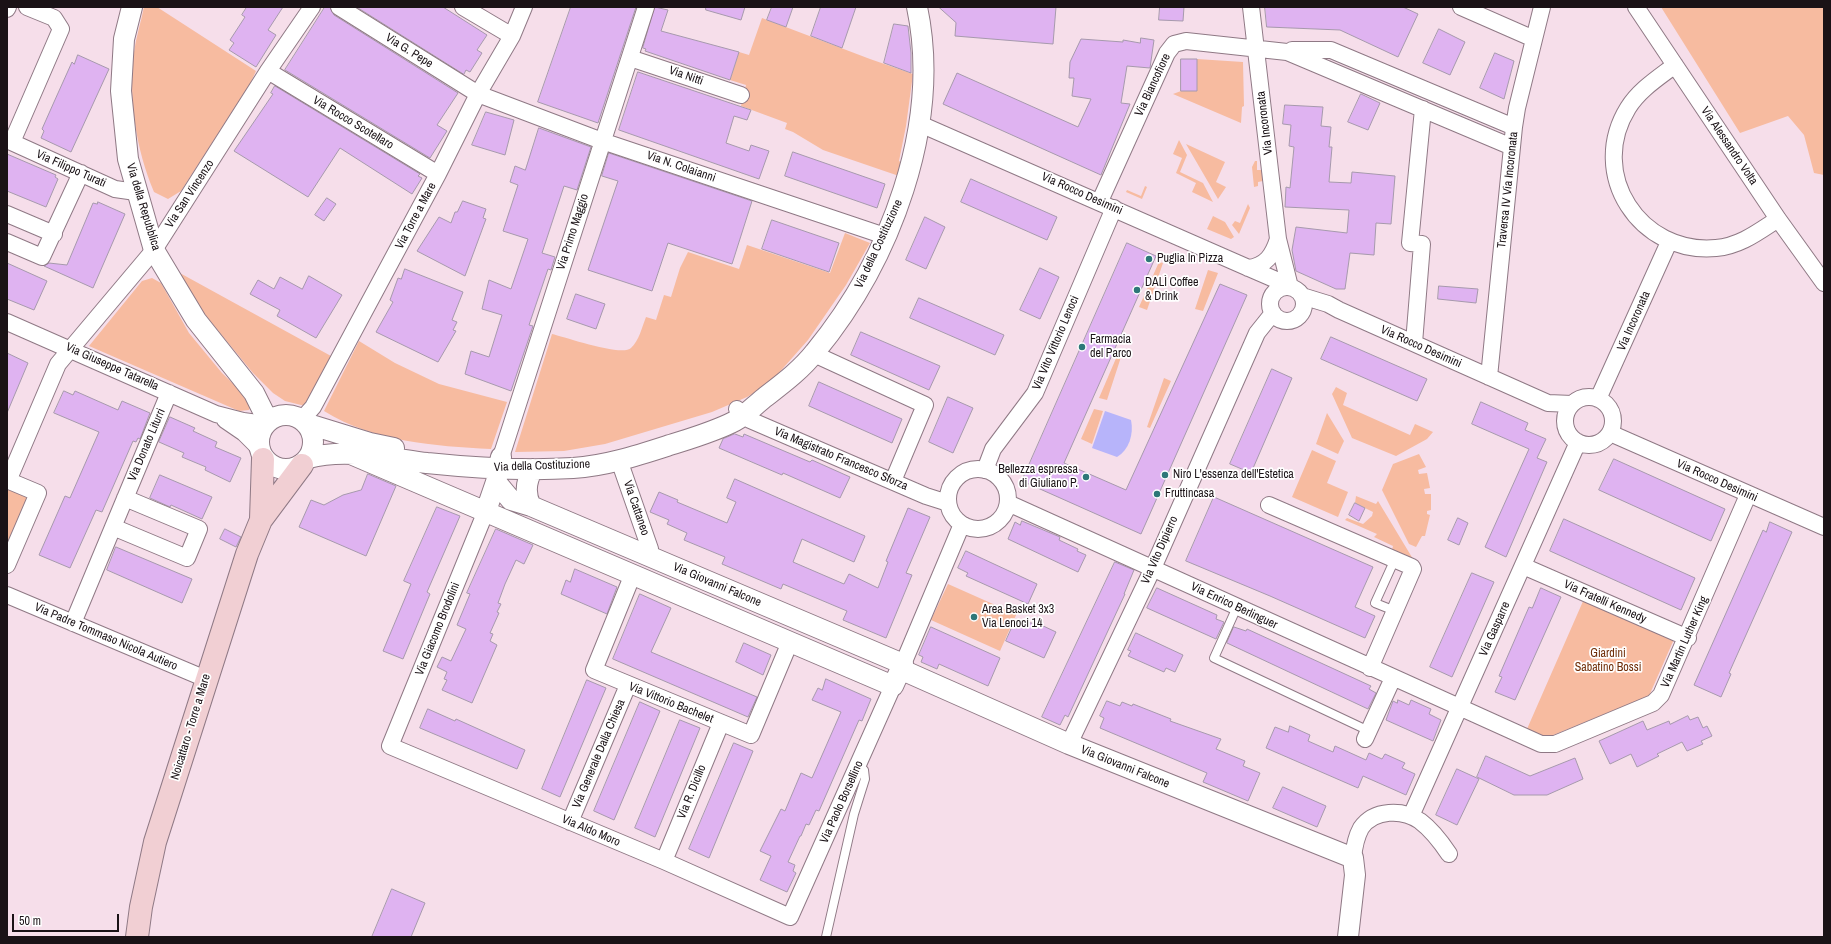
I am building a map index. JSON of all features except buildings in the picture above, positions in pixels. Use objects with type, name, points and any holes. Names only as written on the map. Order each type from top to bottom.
[{"type":"main road","name":"Noicattaro - Torre a Mare","points":[[261,454],[261,520]]},
{"type":"main road","name":"Noicattaro - Torre a Mare","points":[[137,937],[141,907],[155,842],[247,554],[261,520],[305,462]]},
{"type":"street","points":[[10,141],[61,28],[54,18],[27,7]]},
{"type":"street","name":"Via della Repubblica","points":[[132,7],[124,39],[121,91],[128,159],[136,192],[154,250],[196,320],[254,394],[267,423]]},
{"type":"street","name":"Via San Vincenzo","points":[[7,565],[38,493],[8,480],[58,364],[154,250],[268,71],[312,7]]},
{"type":"street","name":"Via G. Pepe","points":[[339,7],[478,94]]},
{"type":"street","points":[[463,7],[512,36]]},
{"type":"street","name":"Via Torre a Mare","points":[[302,421],[313,407],[438,174],[478,94],[512,36],[524,7]]},
{"type":"street","name":"Via Primo Maggio","points":[[498,469],[646,7]]},
{"type":"street","name":"Via della Costituzione","points":[[302,421],[370,443],[498,469],[614,450],[740,412],[763,399],[781,386],[814,354],[838,321],[861,285],[885,236],[898,205],[920,124],[923,70],[922,34],[917,7]]},
{"type":"street","name":"Via Incoronata","points":[[1251,7],[1278,239],[1287,292]]},
{"type":"street","points":[[1461,7],[1534,39]]},
{"type":"street","name":"Traversa IV Via Incoronata","points":[[1489,377],[1514,127],[1542,7]]},
{"type":"street","name":"Via Alessandro Volta","points":[[1636,7],[1778,219],[1824,283]]},
{"type":"street","name":"Via Biancofiore","points":[[1107,204],[1167,53],[1174,44],[1186,42],[1256,49]]},
{"type":"street","points":[[1256,49],[1287,52],[1512,148]]},
{"type":"street","points":[[1287,52],[1293,50],[1331,50],[1514,127]]},
{"type":"street","name":"Via Nitti","points":[[630,58],[741,95]]},
{"type":"street","points":[[1675,65],[1642,90],[1628,108],[1620,125],[1614,146],[1614,166],[1618,186],[1630,209],[1648,228],[1669,242],[1694,247],[1715,248],[1736,244],[1778,219]]},
{"type":"street","name":"Via Rocco Scotellaro","points":[[268,71],[438,174]]},
{"type":"street","name":"Via N. Colaianni","points":[[478,94],[602,141],[885,236]]},
{"type":"street","points":[[1414,343],[1422,244],[1410,243],[1422,109]]},
{"type":"street","name":"Via Rocco Desimini","points":[[920,124],[1107,204],[1246,267],[1264,285],[1328,304],[1548,403],[1561,416],[1565,423]]},
{"type":"street","name":"Via Filippo Turati","points":[[10,141],[115,189],[136,192]]},
{"type":"street","points":[[7,242],[42,257],[81,173]]},
{"type":"street","name":"Via Vito Vittorio Lenoci","points":[[985,470],[993,449],[1035,393],[1107,204]]},
{"type":"street","points":[[7,214],[54,234]]},
{"type":"street","points":[[1246,267],[1257,267],[1264,263],[1275,250],[1278,239]]},
{"type":"street","name":"Via Incoronata","points":[[1598,399],[1669,242]]},
{"type":"street","points":[[1273,313],[1270,307],[1287,292],[1304,307],[1298,316]]},
{"type":"street","name":"Via Rocco Desimini","points":[[1273,313],[1283,320],[1294,319],[1298,316],[1320,311],[1339,310]]},
{"type":"street","name":"Via Vito Dipierro","points":[[1068,744],[1153,568],[1257,333],[1273,313]]},
{"type":"street","name":"Via Giuseppe Tatarella","points":[[7,322],[72,349],[216,414],[243,421],[267,423]]},
{"type":"street","points":[[814,354],[925,405],[893,482]]},
{"type":"street","name":"Via Donato Liturri","points":[[73,623],[169,393]]},
{"type":"street","points":[[1585,398],[1598,399],[1604,402],[1612,413],[1613,427],[1610,433],[1599,443],[1585,445],[1578,442],[1567,431],[1565,423],[1568,410],[1572,404],[1585,398]]},
{"type":"street","name":"Via Rocco Desimini","points":[[1548,403],[1572,404]]},
{"type":"street","name":"Via della Costituzione","points":[[305,462],[337,453],[498,469],[575,468],[619,460],[688,440],[736,421],[740,412]]},
{"type":"street","name":"Via Magistrato Francesco Sforza","points":[[740,412],[750,420],[893,482],[926,496],[948,502]]},
{"type":"street","name":"Via Giuseppe Tatarella","points":[[216,414],[244,433],[261,454]]},
{"type":"street","points":[[280,415],[287,415],[302,421],[313,436],[312,451],[305,462],[294,469],[281,469],[270,465],[261,454],[260,431],[267,423],[280,415]]},
{"type":"street","name":"Via Rocco Desimini","points":[[1610,433],[1748,495],[1824,527]]},
{"type":"street","name":"Via Gasparre","points":[[1411,816],[1578,442]]},
{"type":"street","points":[[353,455],[790,642],[899,673],[962,524]]},
{"type":"street","name":"Via Cattaneo","points":[[619,460],[650,549],[650,557]]},
{"type":"street","points":[[486,511],[498,469]]},
{"type":"street","name":"Via Giovanni Falcone","points":[[498,469],[511,500],[534,507],[650,557],[899,673],[1068,744],[1353,858]]},
{"type":"street","points":[[528,529],[534,507],[527,498],[526,490],[527,482],[533,469]]},
{"type":"street","points":[[975,469],[985,470],[993,473],[1002,482],[1008,494],[1008,503],[1002,516],[991,526],[982,529],[971,528],[962,524],[953,515],[948,502],[948,493],[952,484],[966,471],[975,469]]},
{"type":"street","name":"Via Martin Luther King","points":[[1460,708],[1541,744],[1555,744],[1653,703],[1661,695],[1688,638],[1748,495]]},
{"type":"street","points":[[113,527],[187,558],[199,529],[126,498]]},
{"type":"street","name":"Via Enrico Berlinguer","points":[[1008,503],[1460,708]]},
{"type":"street","points":[[1269,505],[1412,567],[1413,569],[1370,668]]},
{"type":"street","name":"Via Giacomo Brodolini","points":[[390,746],[486,511]]},
{"type":"street","name":"Via Fratelli Kennedy","points":[[1523,566],[1688,638]]},
{"type":"street","name":"Via Vittorio Bachelet","points":[[633,574],[594,670],[628,685],[751,736],[790,642]]},
{"type":"street","name":"Via Padre Tommaso Nicola Autiero","points":[[7,595],[206,679]]},
{"type":"street","name":"Via Paolo Borsellino","points":[[790,917],[899,673]]},
{"type":"street","points":[[1367,735],[1392,678]]},
{"type":"street","name":"Via Generale Dalla Chiesa","points":[[570,822],[628,685]]},
{"type":"street","name":"Via R. Dicillo","points":[[664,861],[721,723]]},
{"type":"street","name":"Via Aldo Moro","points":[[390,746],[664,861],[790,917]]},
{"type":"street","points":[[1348,937],[1355,875],[1353,858],[1355,843],[1361,830],[1371,818],[1389,812],[1411,816],[1440,840],[1449,854]]},
{"type":"lane","points":[[1237,607],[1214,658],[1367,735]]},
{"type":"lane","points":[[826,937],[854,814],[865,779],[864,770],[858,765]]},
{"type":"green space","points":[[144,7],[157,7],[256,71],[250,84],[181,191],[168,199],[154,192],[142,158],[135,123],[132,69],[135,46]]},
{"type":"green space","points":[[1661,7],[1824,7],[1824,175],[1814,173],[1804,135],[1788,116],[1740,133]]},
{"type":"green space","points":[[762,18],[913,74],[906,126],[899,161],[902,163],[899,176],[823,150],[793,132],[785,129],[787,123],[741,106],[746,85],[730,80],[739,52],[749,55]]},
{"type":"green space","points":[[1197,59],[1243,62],[1244,106],[1242,107],[1241,123],[1173,94],[1181,91],[1197,90]]},
{"type":"green space","points":[[1179,140],[1187,155],[1180,172],[1203,183],[1213,202],[1192,192],[1196,183],[1176,173],[1182,158],[1173,154]]},
{"type":"green space","points":[[1186,144],[1225,162],[1216,182],[1226,187],[1218,199]]},
{"type":"green space","points":[[1255,161],[1257,161],[1257,170],[1262,170],[1263,181],[1258,182],[1258,186],[1254,187],[1252,167]]},
{"type":"green space","points":[[1145,186],[1147,187],[1142,199],[1126,192],[1127,190],[1141,196]]},
{"type":"green space","points":[[1248,204],[1250,208],[1239,234],[1232,225],[1235,221],[1240,223]]},
{"type":"green space","points":[[1213,216],[1225,222],[1234,237],[1231,239],[1207,229]]},
{"type":"green space","points":[[845,233],[870,243],[846,285],[808,340],[769,384],[747,397],[712,412],[605,444],[564,451],[515,452],[552,334],[605,348],[626,350],[631,348],[636,342],[646,317],[656,320],[664,295],[671,297],[680,268],[688,252],[739,269],[747,245],[830,273]]},
{"type":"green space","points":[[1159,262],[1163,263],[1147,310],[1139,307]]},
{"type":"green space","points":[[1208,270],[1218,273],[1203,311],[1195,309]]},
{"type":"green space","points":[[178,272],[331,356],[305,406],[285,401],[273,393],[253,373],[196,304]]},
{"type":"green space","points":[[152,278],[161,283],[189,333],[222,373],[247,397],[251,406],[249,410],[239,411],[89,346],[142,281]]},
{"type":"green space","points":[[359,341],[395,363],[439,384],[507,402],[491,449],[426,444],[384,436],[363,430],[324,411]]},
{"type":"green space","points":[[1117,356],[1121,357],[1107,400],[1099,398]]},
{"type":"green space","points":[[1164,378],[1171,381],[1150,428],[1147,427]]},
{"type":"green space","points":[[1336,387],[1347,393],[1343,405],[1410,435],[1415,424],[1433,432],[1427,439],[1396,456],[1352,438],[1332,394]]},
{"type":"green space","points":[[1094,409],[1103,411],[1092,444],[1081,439]]},
{"type":"green space","points":[[1327,413],[1344,441],[1338,454],[1316,444]]},
{"type":"green space","points":[[1312,450],[1336,461],[1327,483],[1348,492],[1338,517],[1292,497]]},
{"type":"green space","points":[[1419,454],[1426,467],[1418,470],[1419,474],[1427,473],[1430,488],[1424,489],[1425,494],[1431,494],[1431,510],[1427,511],[1427,514],[1430,515],[1425,536],[1422,536],[1416,547],[1409,544],[1382,490],[1393,464]]},
{"type":"green space","points":[[7,486],[31,496],[7,553]]},
{"type":"green space","points":[[1356,496],[1376,504],[1378,501],[1413,559],[1392,550],[1393,546],[1374,537],[1377,534],[1345,520],[1347,518],[1363,524],[1372,516],[1373,512],[1355,503]]},
{"type":"green space","name":"Area Basket 3x3 Via Lenoci 14","points":[[948,584],[1011,612],[1017,613],[1000,651],[931,620]]},
{"type":"green space","name":"Giardini Sabatino Bossi","points":[[1584,599],[1675,637],[1649,696],[1546,738],[1527,729]]},
{"type":"shaded area","points":[[1105,411],[1131,420],[1132,431],[1130,441],[1125,450],[1117,457],[1092,448]]},
{"type":"place","name":"Puglia In Pizza","points":[[1149,259]]},
{"type":"place","name":"DALÌ Coffee & Drink","points":[[1137,290]]},
{"type":"place","name":"Farmacia del Parco","points":[[1082,347]]},
{"type":"place","name":"Niro L'essenza dell'Estetica","points":[[1165,475]]},
{"type":"place","name":"Bellezza espressa di Giuliano P.","points":[[1086,477]]},
{"type":"place","name":"Fruttincasa","points":[[1157,494]]},
{"type":"place","name":"Area Basket 3x3 Via Lenoci 14","points":[[974,617]]}]
